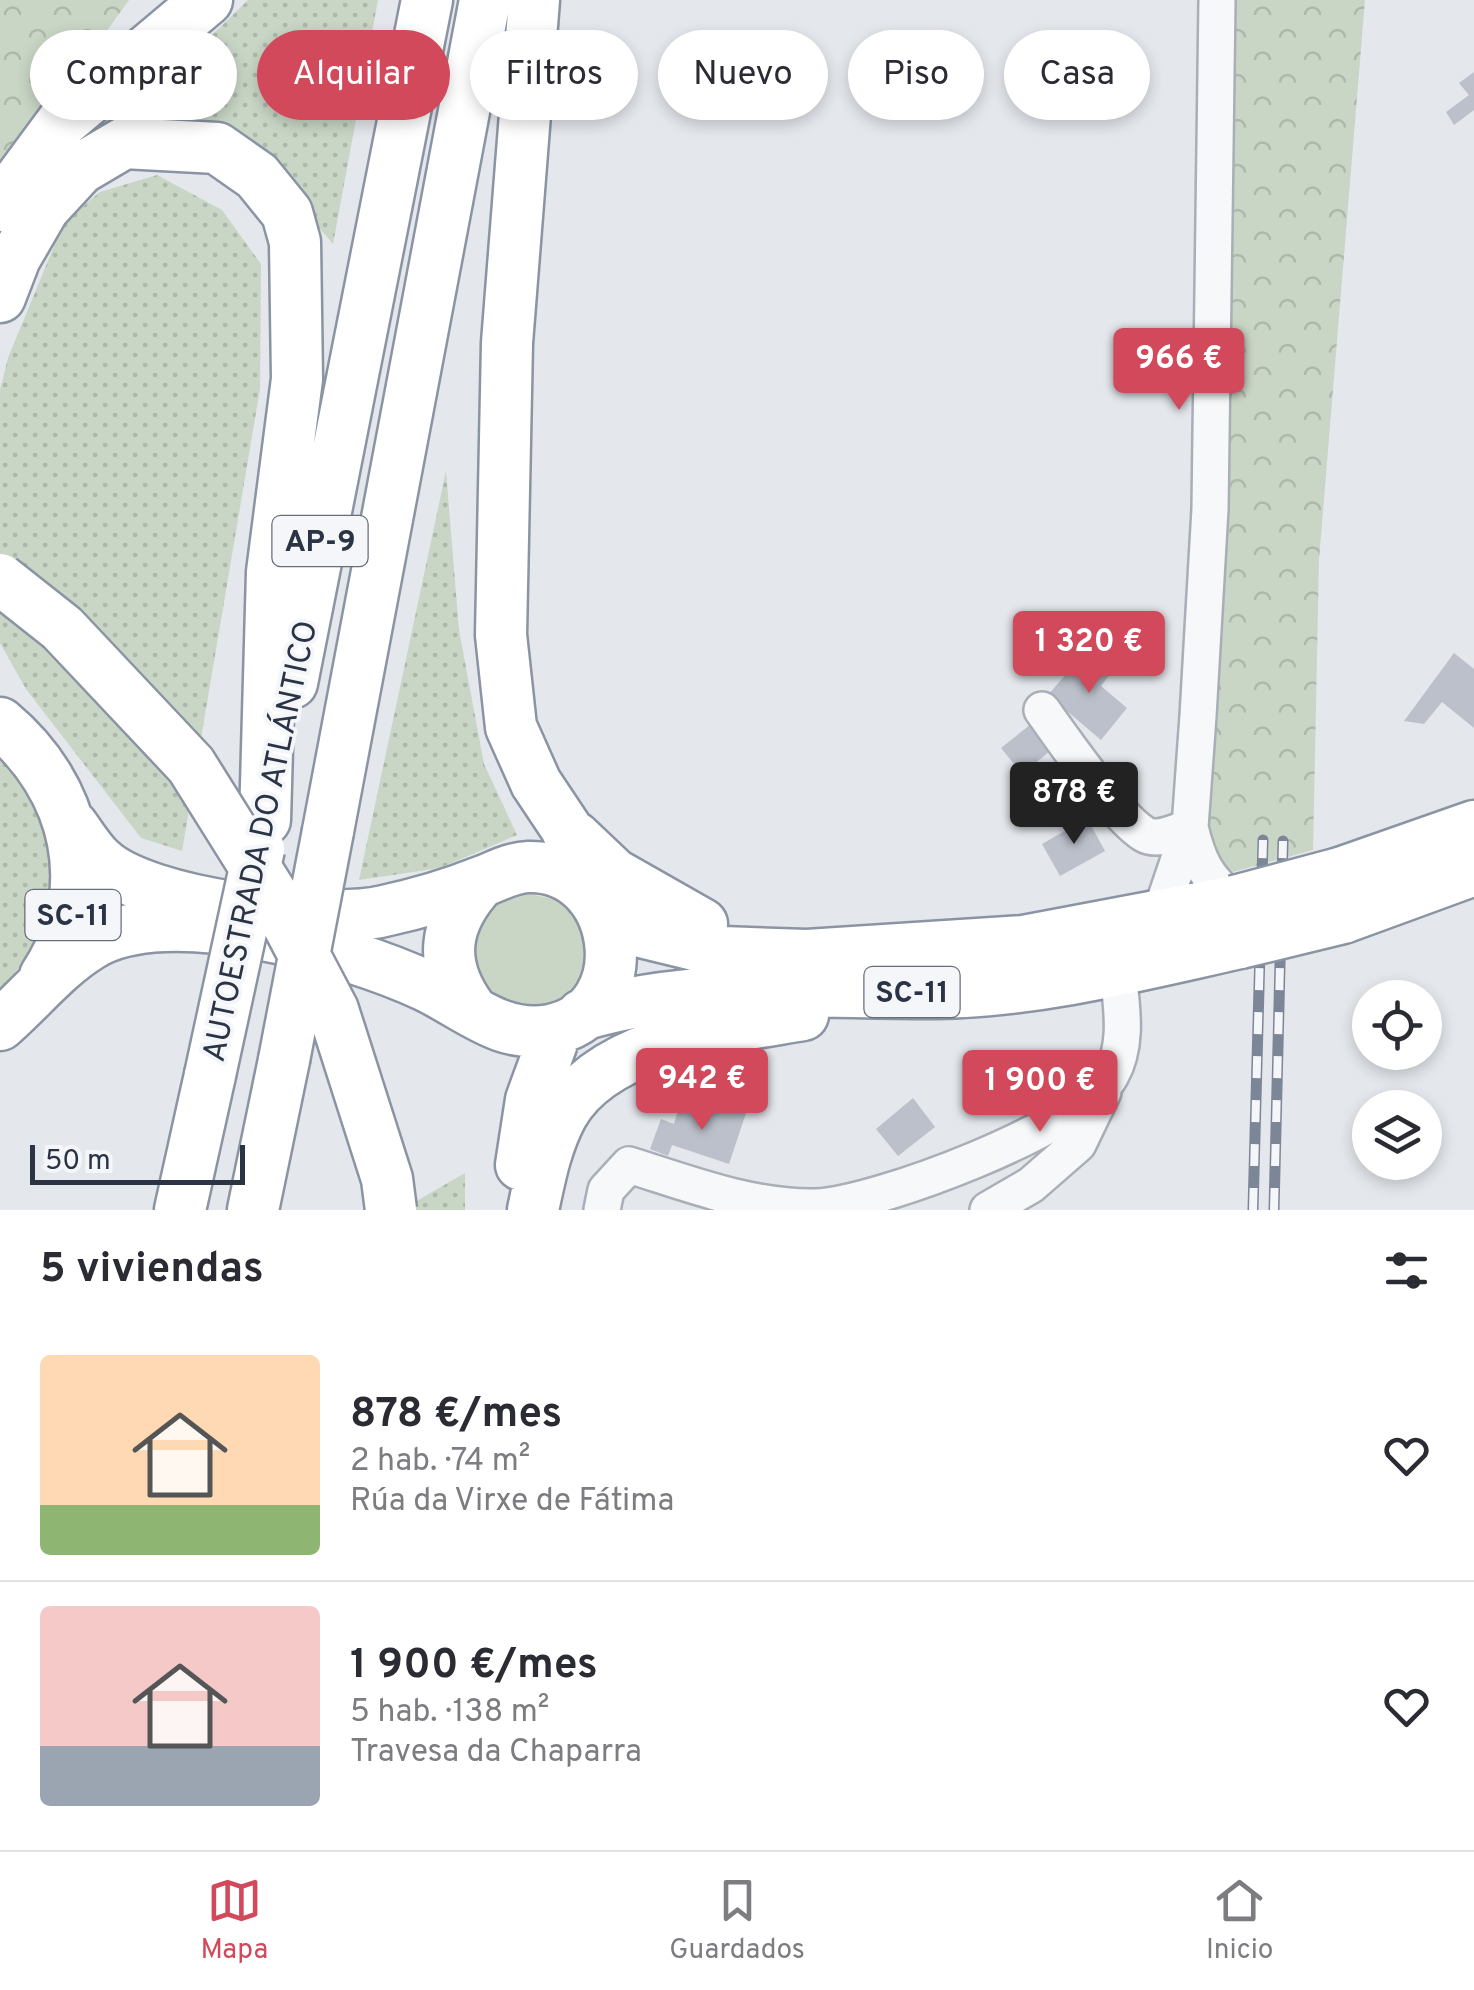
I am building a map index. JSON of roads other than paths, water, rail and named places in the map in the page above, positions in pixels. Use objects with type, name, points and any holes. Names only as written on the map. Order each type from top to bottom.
[{"type":"highway","points":[[0,206],[62,122],[206,0]]},
{"type":"highway","name":"AUTOESTRADA DO ATLÁNTICO","points":[[180,1210],[266,820],[427,0]]},
{"type":"highway","name":"AUTOESTRADA DO ATLÁNTICO","points":[[252,1210],[328,831],[484,0]]},
{"type":"highway","points":[[518,1210],[531,1100],[570,1022],[600,994],[611,968],[612,939],[566,828],[536,783],[510,727],[501,636],[506,343],[534,0]]},
{"type":"highway","points":[[0,297],[15,258],[44,208],[80,169],[124,143],[216,148],[258,176],[287,213],[294,242],[297,379],[272,572],[266,820]]},
{"type":"highway","points":[[0,578],[62,628],[190,765],[273,896],[333,1010],[388,1180],[391,1210]]},
{"type":"highway","name":"SC-11","points":[[0,723],[27,746],[54,783],[72,826],[78,870],[74,914],[58,957],[17,1010]]},
{"type":"highway","name":"SC-11","points":[[72,826],[101,863],[137,882],[240,908],[362,916],[481,882],[504,871],[529,867],[554,870],[577,882],[600,906],[645,934],[723,952],[807,954],[1023,941],[1160,915],[1237,922]]},
{"type":"highway","name":"SC-11","points":[[1342,896],[1474,826]]},
{"type":"highway","points":[[566,828],[614,874],[658,904],[724,935],[807,954]]},
{"type":"highway","name":"SC-11","points":[[17,1010],[91,944],[128,932],[174,926],[288,938],[375,964],[511,1032],[570,1022],[639,998],[794,988],[940,993],[1118,970],[1237,922],[1474,870]]},
{"type":"highway","points":[[471,1010],[454,986],[447,958],[450,930],[462,903],[481,882]]},
{"type":"highway","points":[[533,1210],[546,1152],[562,1114],[578,1091],[600,1071],[629,1056],[741,1026],[940,993]]},
{"type":"street","points":[[1160,915],[1190,828],[1210,509],[1217,0]]},
{"type":"street","points":[[1042,710],[1086,771],[1142,834],[1157,838],[1190,828]]},
{"type":"street","points":[[1190,828],[1198,861],[1237,922]]},
{"type":"street","points":[[988,1210],[1031,1184],[1078,1144],[1122,1047],[1118,970]]},
{"type":"street","points":[[602,1210],[606,1190],[629,1165],[741,1200],[818,1208],[930,1178],[1046,1130],[1079,1108],[1110,1078]]},
{"type":"railway","points":[[1253,1210],[1263,840]]},
{"type":"railway","points":[[1274,1210],[1283,841]]}]
